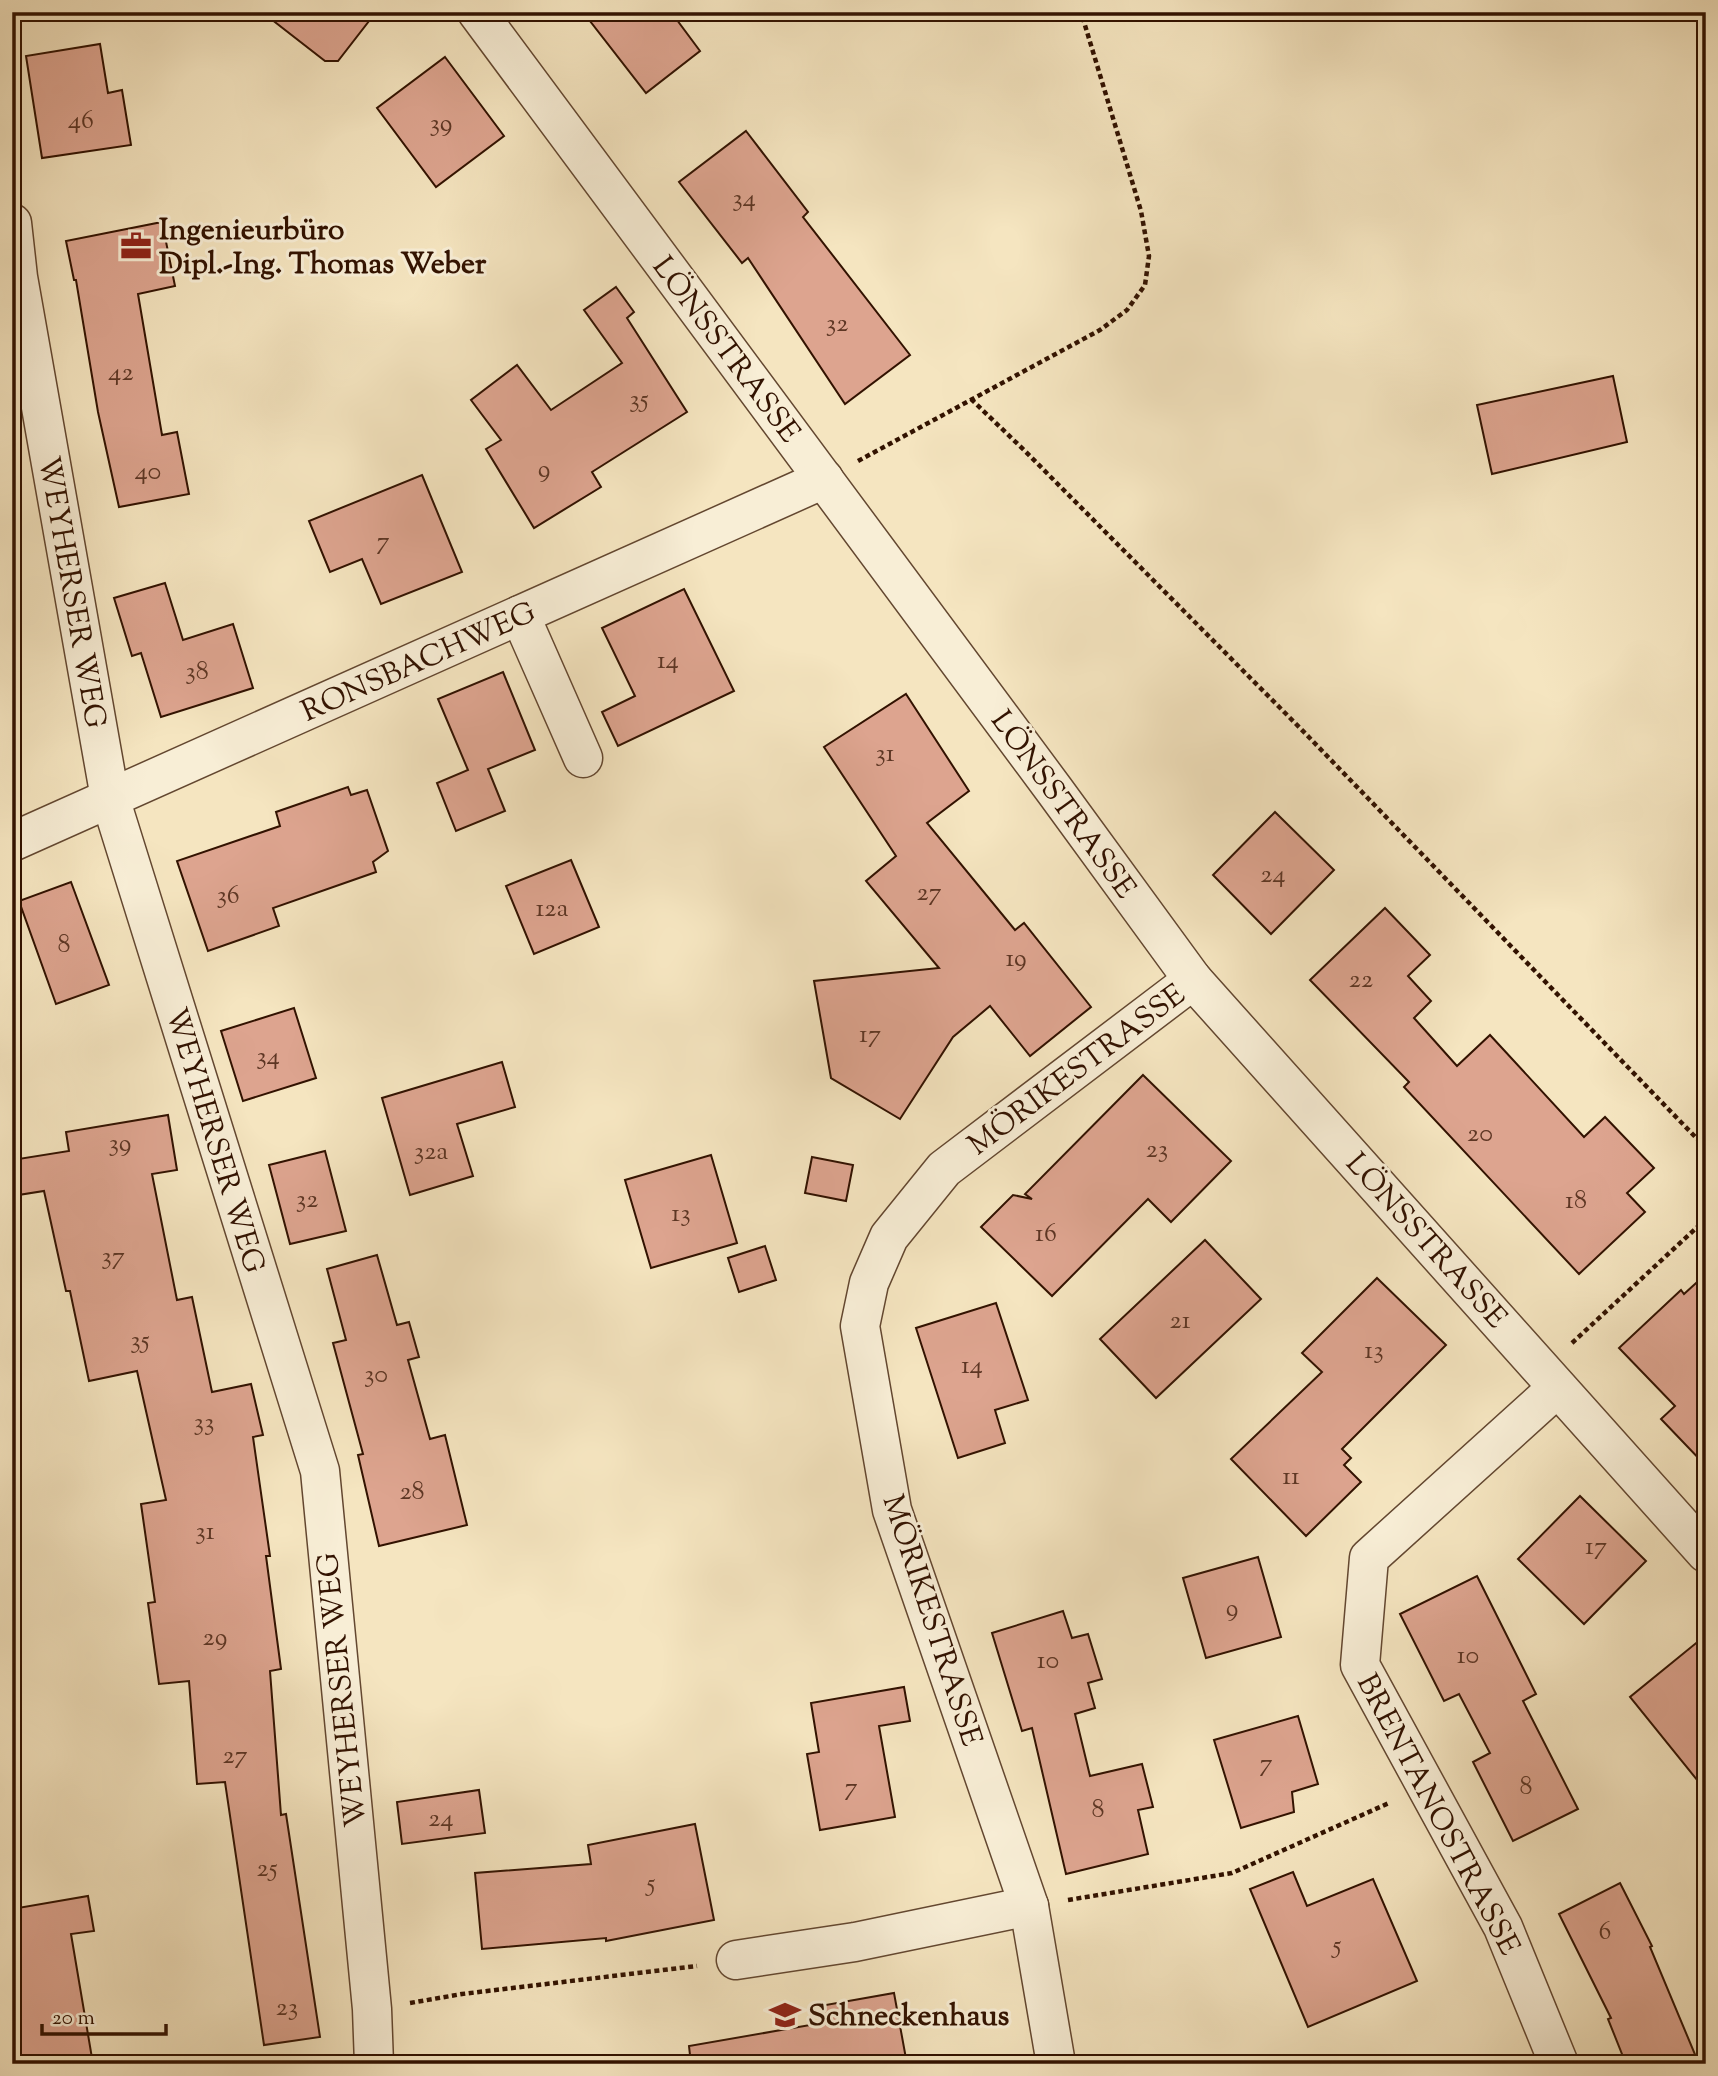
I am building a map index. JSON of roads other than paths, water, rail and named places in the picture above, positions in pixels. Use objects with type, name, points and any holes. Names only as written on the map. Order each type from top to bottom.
[{"type":"street","name":"LÖNSSTRASSE","points":[[477,12],[1193,980],[1706,1553]]},
{"type":"street","name":"WEYHERSER WEG","points":[[12,223],[20,291],[110,798],[320,1471],[372,2009],[374,2064]]},
{"type":"street","name":"RONSBACHWEG","points":[[12,842],[824,479]]},
{"type":"street","points":[[520,615],[583,758]]},
{"type":"street","name":"MÖRIKESTRASSE","points":[[1056,2064],[1029,1906],[892,1510],[860,1326],[869,1283],[889,1237],[944,1170],[1193,980]]},
{"type":"street","name":"BRENTANOSTRASSE","points":[[1550,1379],[1369,1558],[1360,1664],[1503,1927],[1559,2064]]},
{"type":"street","points":[[736,1960],[855,1942],[1029,1906]]},
{"type":"place","name":"Ingenieurbüro Dipl.-Ing. Thomas Weber","points":[[136,246]]},
{"type":"place","name":"Schneckenhaus","points":[[785,2015]]}]
